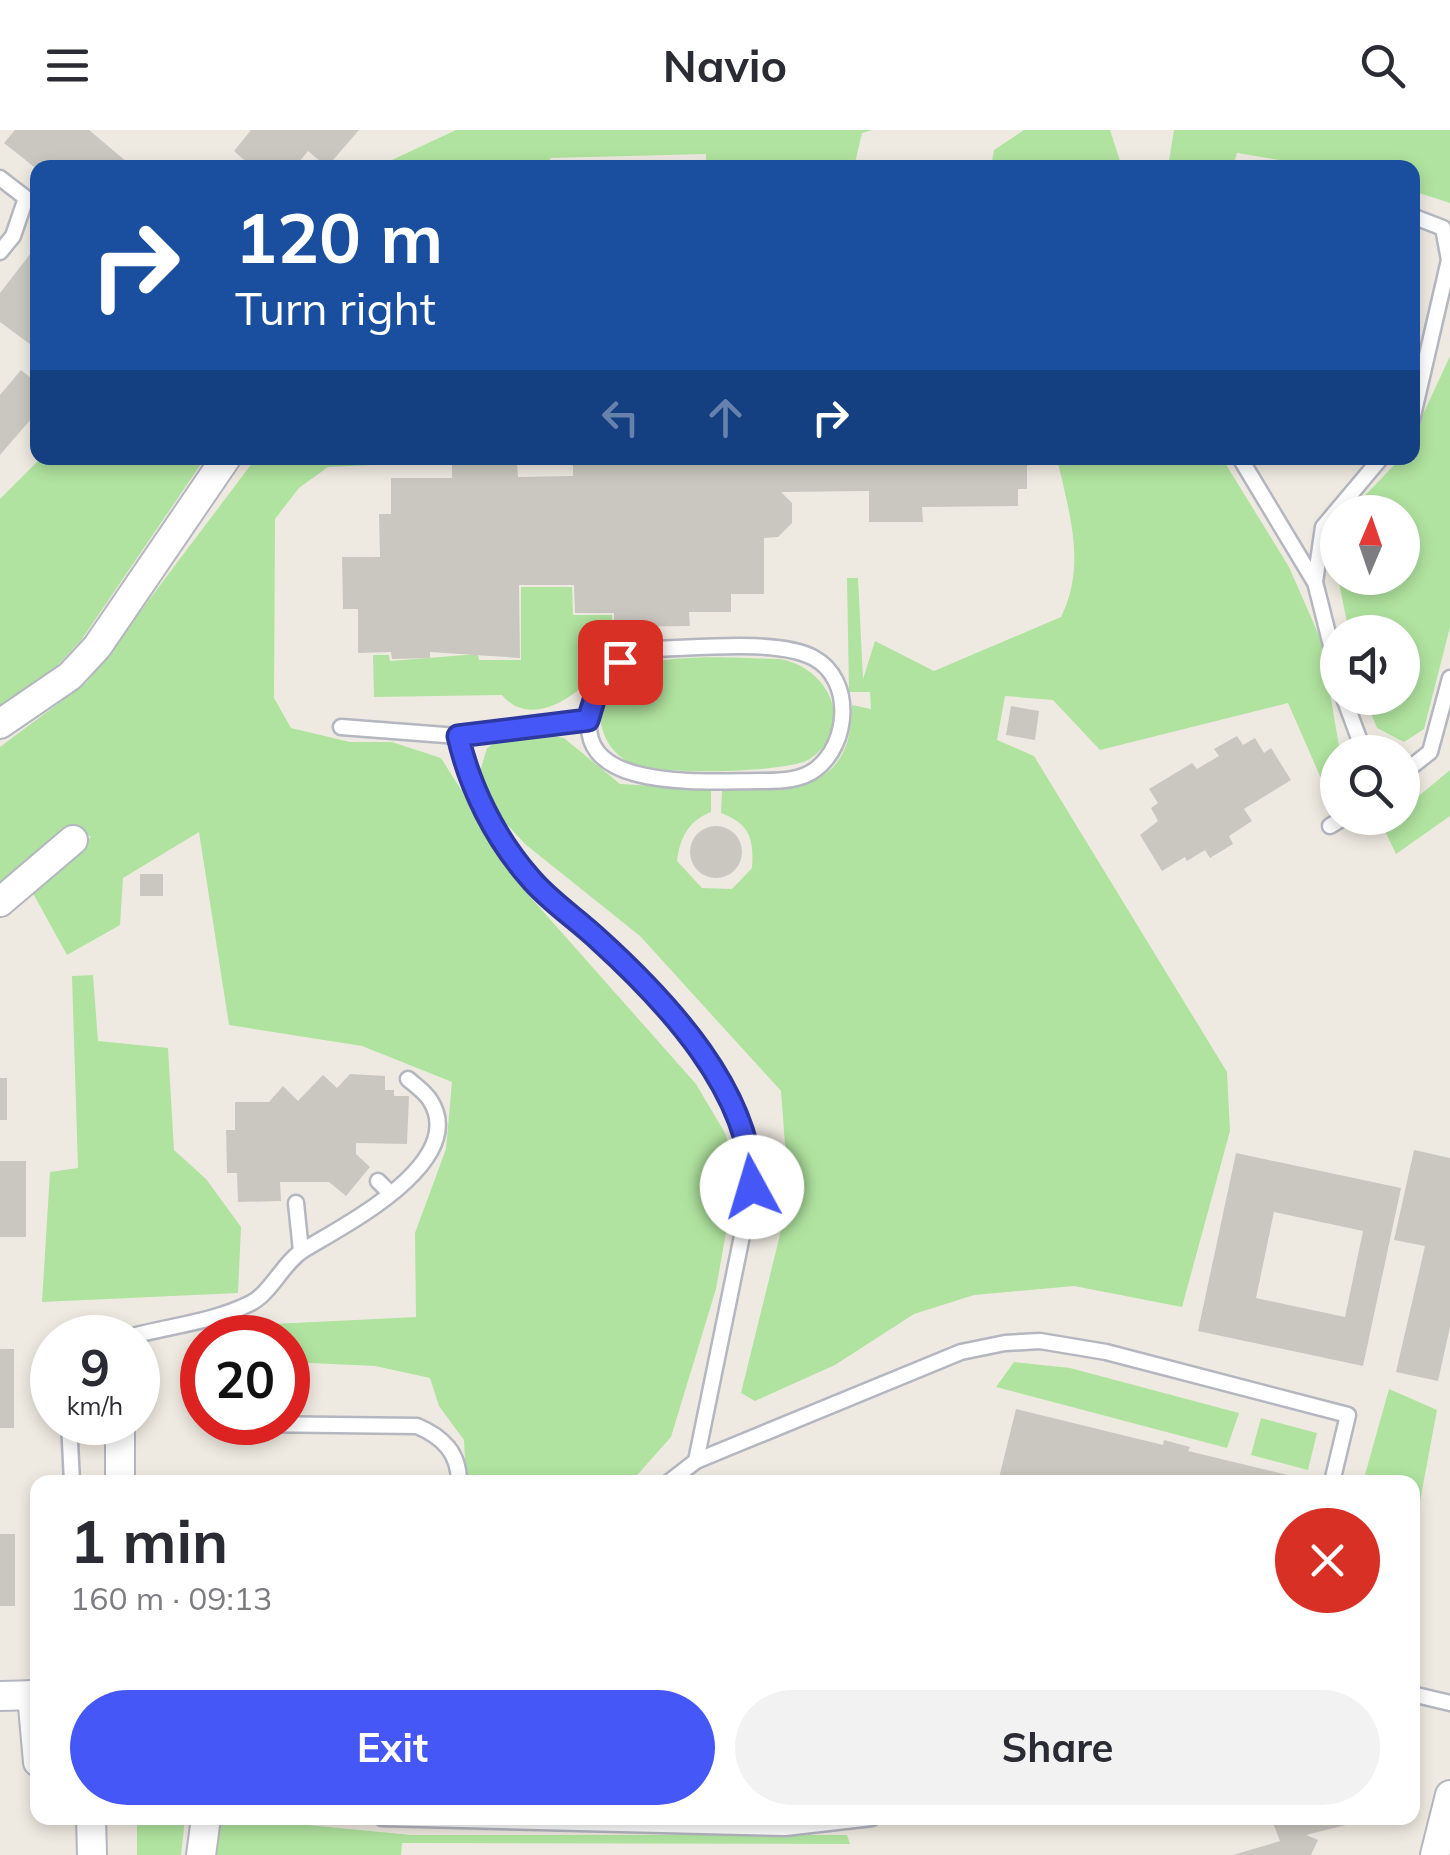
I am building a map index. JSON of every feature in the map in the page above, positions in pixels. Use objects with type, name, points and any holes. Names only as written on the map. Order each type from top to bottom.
[{"type":"street","points":[[0,724],[70,676],[98,647],[221,465]]},
{"type":"street","points":[[0,902],[73,840]]},
{"type":"street","points":[[120,1445],[120,1475]]},
{"type":"street","points":[[0,1696],[30,1695]]},
{"type":"street","points":[[1435,1855],[1450,1795]]},
{"type":"street","points":[[91,1825],[92,1855]]},
{"type":"street","points":[[201,1855],[205,1825]]},
{"type":"lane","points":[[0,178],[26,198],[13,236],[0,252]]},
{"type":"lane","points":[[1420,219],[1443,228],[1449,260],[1420,385]]},
{"type":"lane","points":[[1244,465],[1315,582],[1323,615]]},
{"type":"lane","points":[[1315,582],[1322,527],[1375,465]]},
{"type":"lane","points":[[647,649],[778,649],[814,658],[837,682],[842,714],[839,744],[815,771],[787,780],[652,780],[608,764],[592,738],[588,720],[598,687],[620,662],[647,649]]},
{"type":"lane","points":[[1420,760],[1430,752],[1450,678]]},
{"type":"lane","points":[[342,727],[458,736],[588,720]]},
{"type":"lane","points":[[458,736],[474,795],[530,878],[602,943],[702,1052],[744,1126],[752,1154],[752,1187],[696,1460]]},
{"type":"lane","points":[[160,1331],[255,1302],[301,1251],[348,1228],[420,1171],[437,1120],[430,1101],[408,1078]]},
{"type":"lane","points":[[378,1181],[390,1193]]},
{"type":"lane","points":[[296,1204],[301,1251]]},
{"type":"lane","points":[[678,1475],[696,1460],[960,1352],[1040,1341],[1106,1352],[1348,1415],[1334,1475]]},
{"type":"lane","points":[[310,1425],[417,1426],[436,1434],[449,1447],[460,1475]]},
{"type":"lane","points":[[70,1445],[72,1475]]},
{"type":"lane","points":[[1420,1696],[1450,1703]]},
{"type":"lane","points":[[664,1825],[811,1825]]},
{"type":"green space","points":[[456,130],[872,130],[862,133],[856,160],[706,160],[706,154],[550,160],[392,160]]},
{"type":"green space","points":[[1024,130],[1110,130],[1120,160],[992,160],[994,150]]},
{"type":"green space","points":[[1174,130],[1450,130],[1450,203],[1420,193],[1420,160],[1280,160],[1237,153],[1235,160],[1169,160]]},
{"type":"green space","points":[[1450,356],[1450,627],[1424,729],[1415,735],[1390,735],[1377,728],[1372,715],[1420,715],[1420,615],[1346,615],[1341,595],[1420,595],[1420,495],[1365,495],[1394,465],[1420,465],[1420,421]]},
{"type":"green space","points":[[34,465],[200,465],[82,639],[58,665],[0,707],[0,499]]},
{"type":"green space","points":[[251,465],[373,465],[328,467],[299,488],[275,519],[274,698],[291,728],[350,742],[392,742],[441,758],[525,891],[696,1084],[725,1133],[737,1170],[716,1289],[671,1437],[637,1475],[466,1475],[464,1440],[439,1406],[430,1378],[375,1366],[310,1363],[310,1322],[416,1317],[415,1233],[446,1149],[452,1082],[362,1046],[229,1025],[199,832],[123,878],[120,925],[67,955],[29,886],[91,837],[72,825],[0,884],[0,747],[87,682]]},
{"type":"green space","points":[[1058,465],[1226,465],[1289,567],[1320,638],[1320,715],[1334,715],[1337,735],[1320,735],[1320,776],[1288,703],[1100,750],[1053,700],[1005,696],[997,740],[1034,756],[1227,1072],[1230,1131],[1182,1307],[1074,1286],[974,1295],[914,1314],[835,1365],[755,1401],[741,1393],[789,1198],[781,1091],[640,936],[525,844],[488,804],[479,775],[487,748],[505,736],[531,732],[564,738],[620,784],[711,789],[711,812],[686,831],[677,861],[702,888],[732,889],[752,868],[752,849],[744,828],[721,813],[722,791],[771,789],[813,781],[829,771],[841,756],[849,734],[852,705],[871,709],[870,692],[849,692],[847,578],[858,578],[863,679],[875,641],[934,671],[1061,617],[1073,578],[1073,538]]},
{"type":"green space","points":[[521,587],[572,587],[573,615],[612,615],[609,654],[576,692],[561,702],[530,710],[515,706],[502,695],[374,697],[373,655],[389,655],[390,661],[478,654],[479,660],[521,660]]},
{"type":"green space","points":[[693,658],[780,659],[812,673],[831,700],[832,731],[810,759],[752,770],[649,768],[630,763],[606,739],[599,704],[609,682],[631,669]]},
{"type":"green space","points":[[1450,770],[1450,816],[1396,854],[1387,835],[1420,835],[1420,795]]},
{"type":"green space","points":[[93,975],[98,1041],[168,1048],[174,1150],[206,1179],[241,1227],[238,1293],[42,1302],[50,1172],[78,1168],[72,976]]},
{"type":"green space","points":[[1014,1362],[1070,1368],[1239,1413],[1227,1448],[996,1387]]},
{"type":"green space","points":[[1389,1389],[1437,1410],[1420,1501],[1420,1475],[1365,1475]]},
{"type":"green space","points":[[1261,1418],[1317,1433],[1308,1470],[1251,1455]]},
{"type":"green space","points":[[137,1825],[184,1825],[181,1855],[137,1855]]},
{"type":"green space","points":[[218,1825],[309,1825],[411,1835],[847,1835],[850,1844],[402,1843],[401,1855],[207,1855]]},
{"type":"building","points":[[15,130],[89,130],[125,160],[30,160],[30,164],[4,143]]},
{"type":"building","points":[[251,130],[359,130],[333,160],[319,160],[308,151],[301,160],[244,160],[234,151]]},
{"type":"building","points":[[30,254],[30,344],[0,322],[0,293]]},
{"type":"building","points":[[21,370],[30,377],[30,420],[0,455],[0,395]]},
{"type":"building","points":[[452,465],[517,465],[518,477],[573,476],[573,465],[1027,465],[1027,489],[1018,489],[1018,506],[922,507],[923,522],[869,522],[869,491],[781,492],[792,503],[792,523],[778,537],[764,538],[764,594],[731,594],[731,612],[689,612],[690,626],[614,627],[614,613],[575,613],[574,585],[519,585],[520,658],[430,652],[430,658],[392,659],[391,652],[358,653],[358,609],[343,609],[342,557],[380,557],[379,514],[391,514],[391,478],[452,478]]},
{"type":"building","points":[[1011,706],[1039,711],[1035,740],[1006,735]]},
{"type":"building","points":[[1237,736],[1243,745],[1255,738],[1264,753],[1271,748],[1291,780],[1244,809],[1252,821],[1229,836],[1233,844],[1210,858],[1205,850],[1187,861],[1185,857],[1162,871],[1140,835],[1158,821],[1151,808],[1158,803],[1149,789],[1192,763],[1197,769],[1219,756],[1214,749]]},
{"type":"building","points":[[716,826],[734,834],[742,852],[734,870],[716,878],[698,870],[690,852],[698,834]]},
{"type":"building","points":[[140,874],[163,874],[163,896],[140,896]]},
{"type":"building","points":[[350,1074],[385,1076],[385,1090],[394,1090],[394,1096],[409,1096],[407,1144],[356,1143],[356,1154],[370,1167],[346,1196],[329,1182],[280,1182],[281,1201],[238,1202],[237,1173],[227,1173],[226,1130],[235,1130],[235,1102],[269,1102],[283,1086],[298,1101],[323,1075],[337,1088]]},
{"type":"building","points":[[0,1078],[7,1078],[7,1120],[0,1120]]},
{"type":"building","points":[[1414,1150],[1450,1158],[1450,1327],[1438,1381],[1396,1372],[1425,1246],[1394,1240]]},
{"type":"building","points":[[1236,1153],[1401,1188],[1363,1366],[1198,1331]],"holes":[[[1274,1212],[1363,1231],[1345,1317],[1256,1298]]]},
{"type":"building","points":[[0,1161],[26,1161],[26,1237],[0,1237]]},
{"type":"building","points":[[0,1349],[14,1349],[14,1428],[0,1428]]},
{"type":"building","points":[[1016,1409],[1163,1445],[1164,1440],[1190,1447],[1188,1451],[1287,1475],[1000,1475]]},
{"type":"building","points":[[0,1534],[15,1534],[15,1606],[0,1606]]},
{"type":"building","points":[[1274,1825],[1346,1825],[1306,1835],[1318,1840],[1311,1855],[1233,1855],[1280,1841]]},
{"type":"route","points":[[620,662],[598,687],[588,720],[458,736],[466,770],[474,795],[530,878],[602,943],[702,1052],[744,1126],[752,1154],[752,1187]]}]
